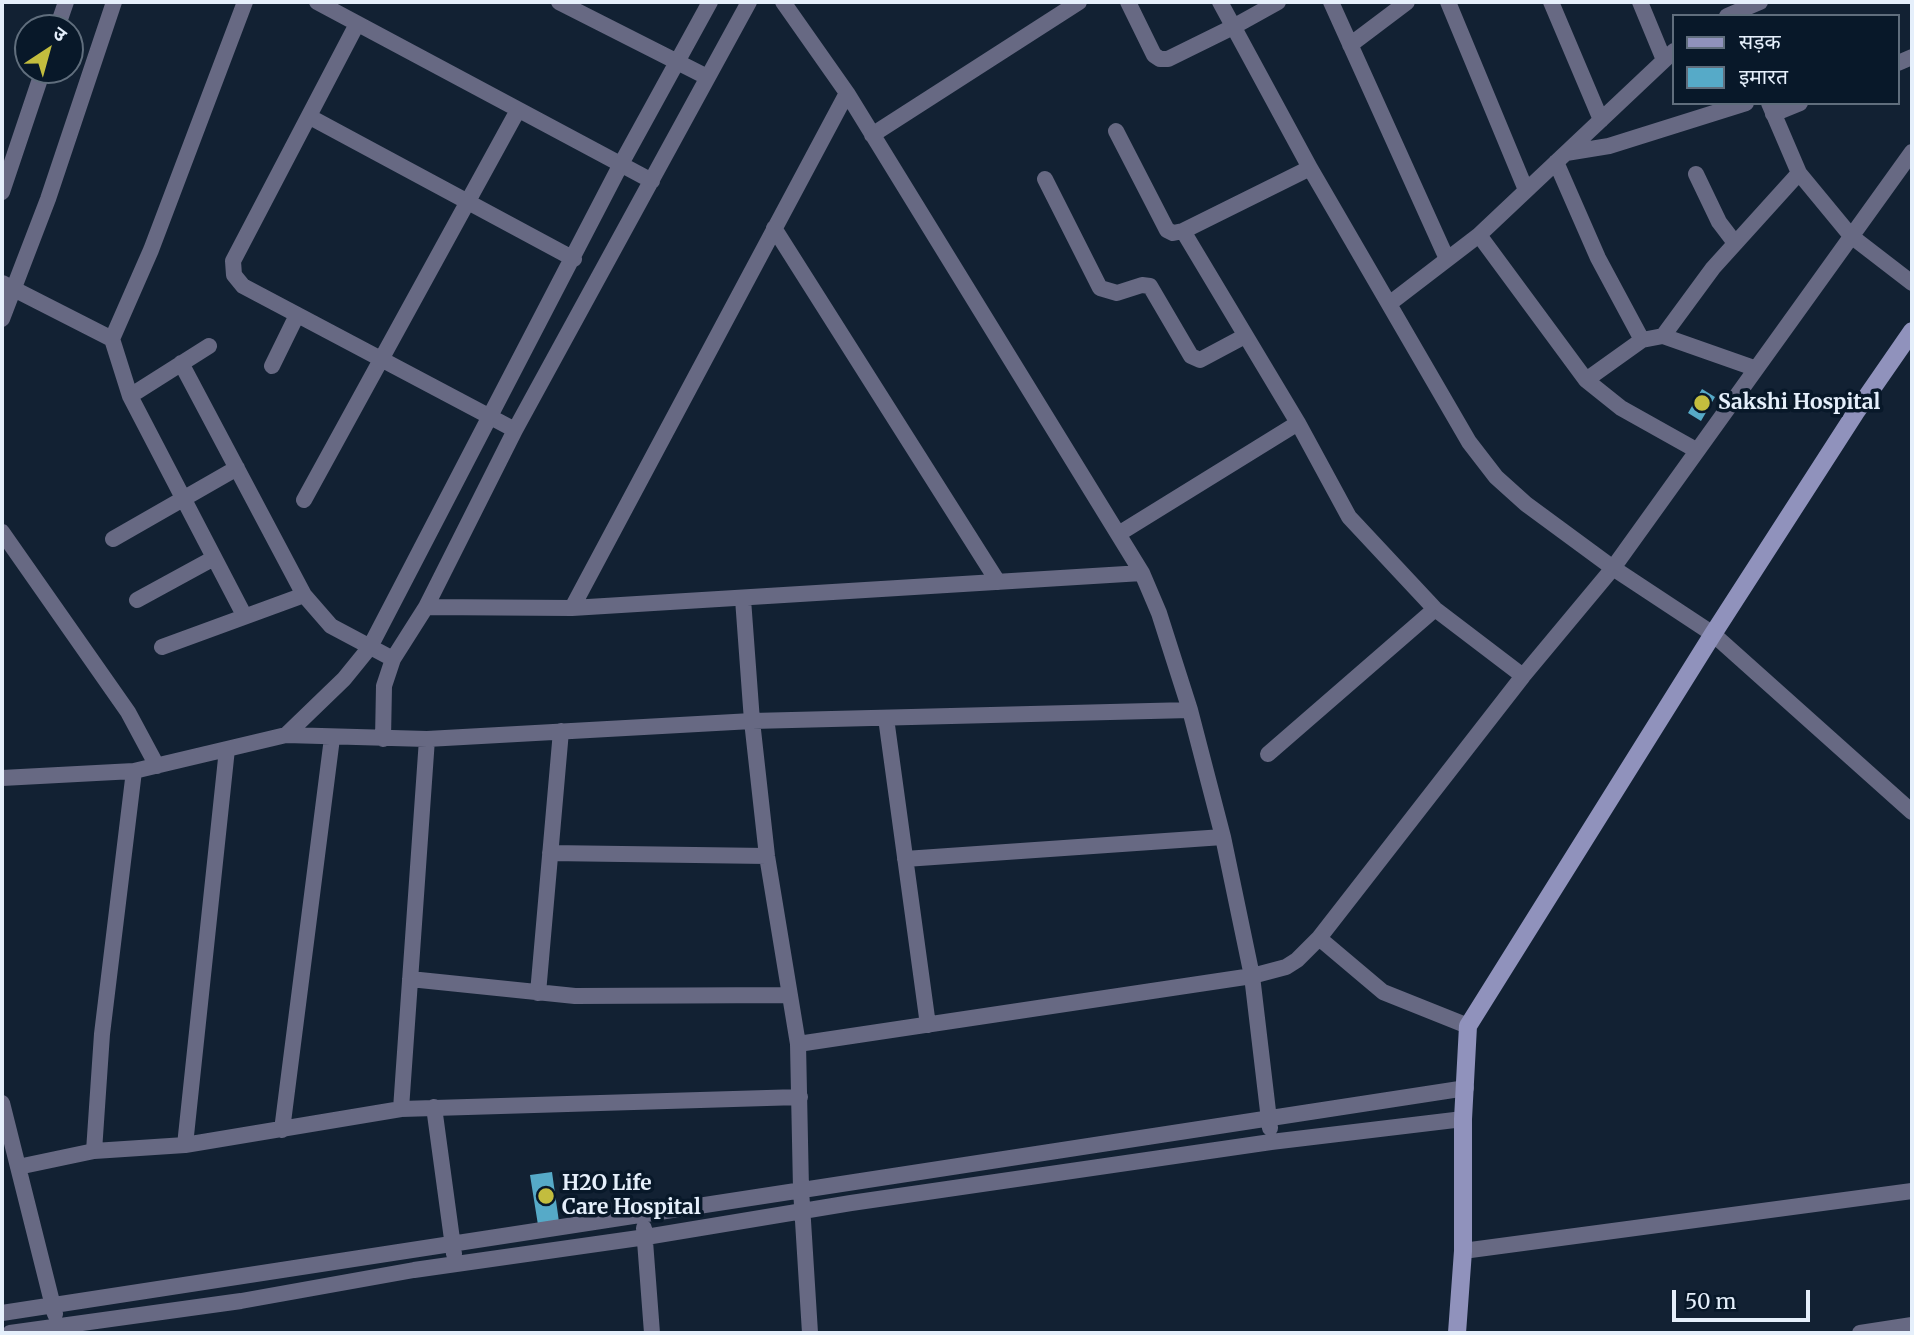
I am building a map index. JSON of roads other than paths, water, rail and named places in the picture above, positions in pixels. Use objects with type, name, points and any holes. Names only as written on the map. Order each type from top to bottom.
[{"type":"street","points":[[2,319],[8,285],[114,2]]},
{"type":"street","points":[[243,615],[130,396],[112,339],[150,250],[245,2]]},
{"type":"street","points":[[317,2],[652,181]]},
{"type":"street","points":[[286,735],[344,680],[370,647],[574,260],[621,164],[710,2]]},
{"type":"street","points":[[383,740],[384,686],[393,659],[426,607],[515,430],[749,2]]},
{"type":"street","points":[[783,2],[847,93],[1120,533],[1142,573],[1159,613],[1190,710],[1223,837],[1252,976],[1272,1142]]},
{"type":"street","points":[[872,135],[1079,2]]},
{"type":"street","points":[[1128,2],[1154,54],[1160,59],[1168,59],[1278,2]]},
{"type":"street","points":[[1220,2],[1310,168],[1469,442],[1496,477],[1526,504],[1613,568],[1713,634],[1912,812]]},
{"type":"street","points":[[1331,2],[1447,259]]},
{"type":"street","points":[[1350,45],[1407,2]]},
{"type":"street","points":[[1448,2],[1527,190]]},
{"type":"street","points":[[1551,2],[1601,120]]},
{"type":"street","points":[[1389,304],[1479,235],[1669,56],[1640,2]]},
{"type":"street","points":[[1733,11],[1760,2]]},
{"type":"street","points":[[568,4],[676,64],[707,77]]},
{"type":"street","points":[[357,24],[233,261],[234,275],[243,286],[381,362],[515,430]]},
{"type":"street","points":[[2,192],[38,84]]},
{"type":"street","points":[[572,608],[847,93]]},
{"type":"street","points":[[1561,158],[1609,146],[1740,105]]},
{"type":"street","points":[[1790,105],[1771,109],[1799,173],[1851,236],[1912,283]]},
{"type":"street","points":[[304,500],[518,110]]},
{"type":"street","points":[[310,117],[574,260]]},
{"type":"street","points":[[1116,131],[1167,230],[1172,233],[1184,231],[1310,168]]},
{"type":"street","points":[[798,1044],[1252,976],[1286,967],[1319,939],[1523,676],[1613,568],[1754,368],[1912,152]]},
{"type":"street","points":[[1561,158],[1598,258],[1642,340]]},
{"type":"street","points":[[1663,336],[1735,243],[1799,173]]},
{"type":"street","points":[[1696,174],[1719,222],[1735,243]]},
{"type":"street","points":[[1045,179],[1100,288],[1116,293],[1142,285],[1150,286],[1191,356],[1200,360],[1245,336]]},
{"type":"street","points":[[774,228],[998,582]]},
{"type":"street","points":[[1184,231],[1298,423],[1349,517],[1378,552],[1435,609],[1523,676]]},
{"type":"street","points":[[1479,235],[1586,380],[1621,408],[1696,450]]},
{"type":"street","points":[[8,285],[112,339]]},
{"type":"street","points":[[272,366],[297,314]]},
{"type":"street","points":[[1457,1333],[1463,1251],[1463,1119],[1468,1026],[1713,634],[1856,412],[1912,331]]},
{"type":"street","points":[[1586,380],[1642,340],[1663,336],[1754,368]]},
{"type":"street","points":[[130,396],[209,346]]},
{"type":"street","points":[[181,363],[304,595],[331,626],[393,659]]},
{"type":"street","points":[[1120,533],[1298,423]]},
{"type":"street","points":[[113,539],[237,468]]},
{"type":"street","points":[[2,532],[128,712],[157,766]]},
{"type":"street","points":[[137,600],[214,558]]},
{"type":"street","points":[[426,607],[572,608],[1142,573]]},
{"type":"street","points":[[162,647],[243,615],[304,595]]},
{"type":"street","points":[[743,599],[752,721],[767,856],[798,1044],[801,1189],[810,1333]]},
{"type":"street","points":[[1268,754],[1435,609]]},
{"type":"street","points":[[2,778],[134,771],[286,735],[383,740],[427,739],[752,721],[1190,710]]},
{"type":"street","points":[[886,718],[928,1025]]},
{"type":"street","points":[[538,993],[561,731]]},
{"type":"street","points":[[282,1130],[332,738]]},
{"type":"street","points":[[401,1109],[427,739]]},
{"type":"street","points":[[185,1145],[227,749]]},
{"type":"street","points":[[94,1151],[102,1034],[134,771]]},
{"type":"street","points":[[905,859],[1223,837]]},
{"type":"street","points":[[551,853],[767,856]]},
{"type":"street","points":[[1319,939],[1383,992],[1468,1026]]},
{"type":"street","points":[[410,979],[603,997],[790,995]]},
{"type":"street","points":[[2,1313],[1466,1088]]},
{"type":"street","points":[[19,1167],[94,1151],[185,1145],[401,1109],[800,1097]]},
{"type":"street","points":[[2,1103],[58,1326]]},
{"type":"street","points":[[434,1107],[455,1264]]},
{"type":"street","points":[[10,1333],[240,1301],[455,1264],[646,1237],[804,1210],[1272,1142],[1463,1119]]},
{"type":"street","points":[[1463,1251],[1912,1191]]},
{"type":"street","points":[[643,1215],[652,1333]]},
{"type":"street","points":[[1860,1333],[1912,1325]]},
{"type":"place","name":"Sakshi Hospital","points":[[1702,403]]},
{"type":"place","name":"H2O Life Care Hospital","points":[[546,1196]]}]
